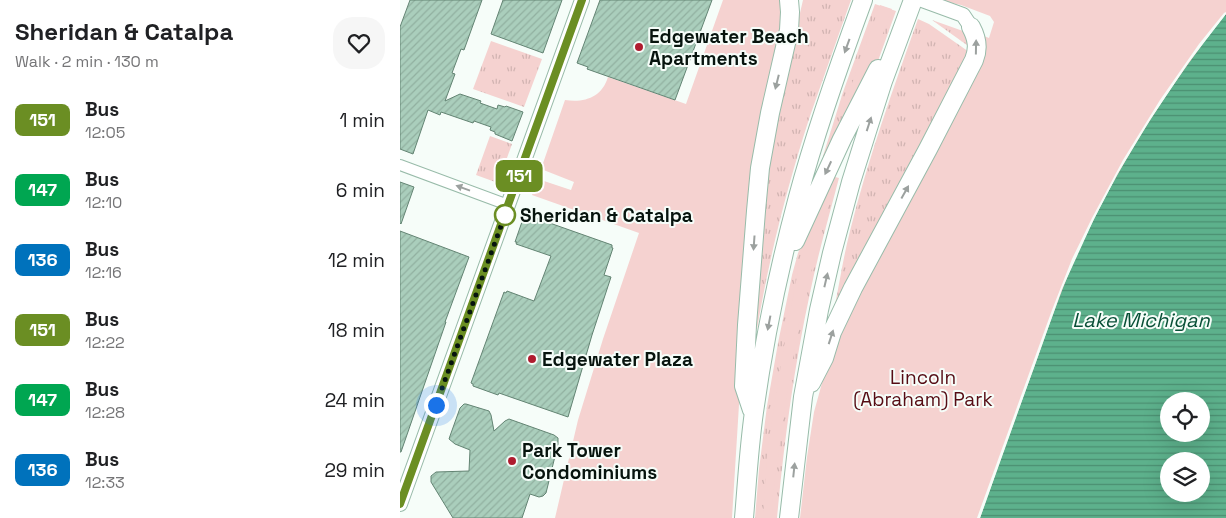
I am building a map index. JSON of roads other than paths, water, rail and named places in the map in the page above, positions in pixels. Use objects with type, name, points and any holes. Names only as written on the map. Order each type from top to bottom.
[{"type":"highway","points":[[754,415],[744,386],[756,210],[760,168],[770,112],[789,30],[789,0]]},
{"type":"highway","points":[[744,518],[754,415],[764,350],[791,224],[829,95],[864,0]]},
{"type":"highway","points":[[779,276],[842,139],[876,73],[906,7]]},
{"type":"highway","points":[[789,518],[803,397],[832,253],[851,182],[906,7]]},
{"type":"highway","points":[[803,397],[824,358],[832,332],[853,288],[970,70],[977,49],[971,27]]},
{"type":"main road","points":[[401,495],[582,0]]},
{"type":"main road","points":[[922,0],[962,15],[971,27]]},
{"type":"street","points":[[400,165],[508,205]]},
{"type":"water","name":"Lake Michigan","points":[[1226,14],[1226,518],[980,518],[1054,311],[1075,259],[1107,194],[1162,101]]},
{"type":"place","name":"Edgewater Beach Apartments","points":[[639,47]]},
{"type":"place","name":"Sheridan & Catalpa","points":[[505,215]]},
{"type":"place","name":"Edgewater Plaza","points":[[532,359]]},
{"type":"place","name":"Park Tower Condominiums","points":[[512,461]]},
{"type":"park label","name":"Lincoln (Abraham) Park","points":[[923,388]]}]
